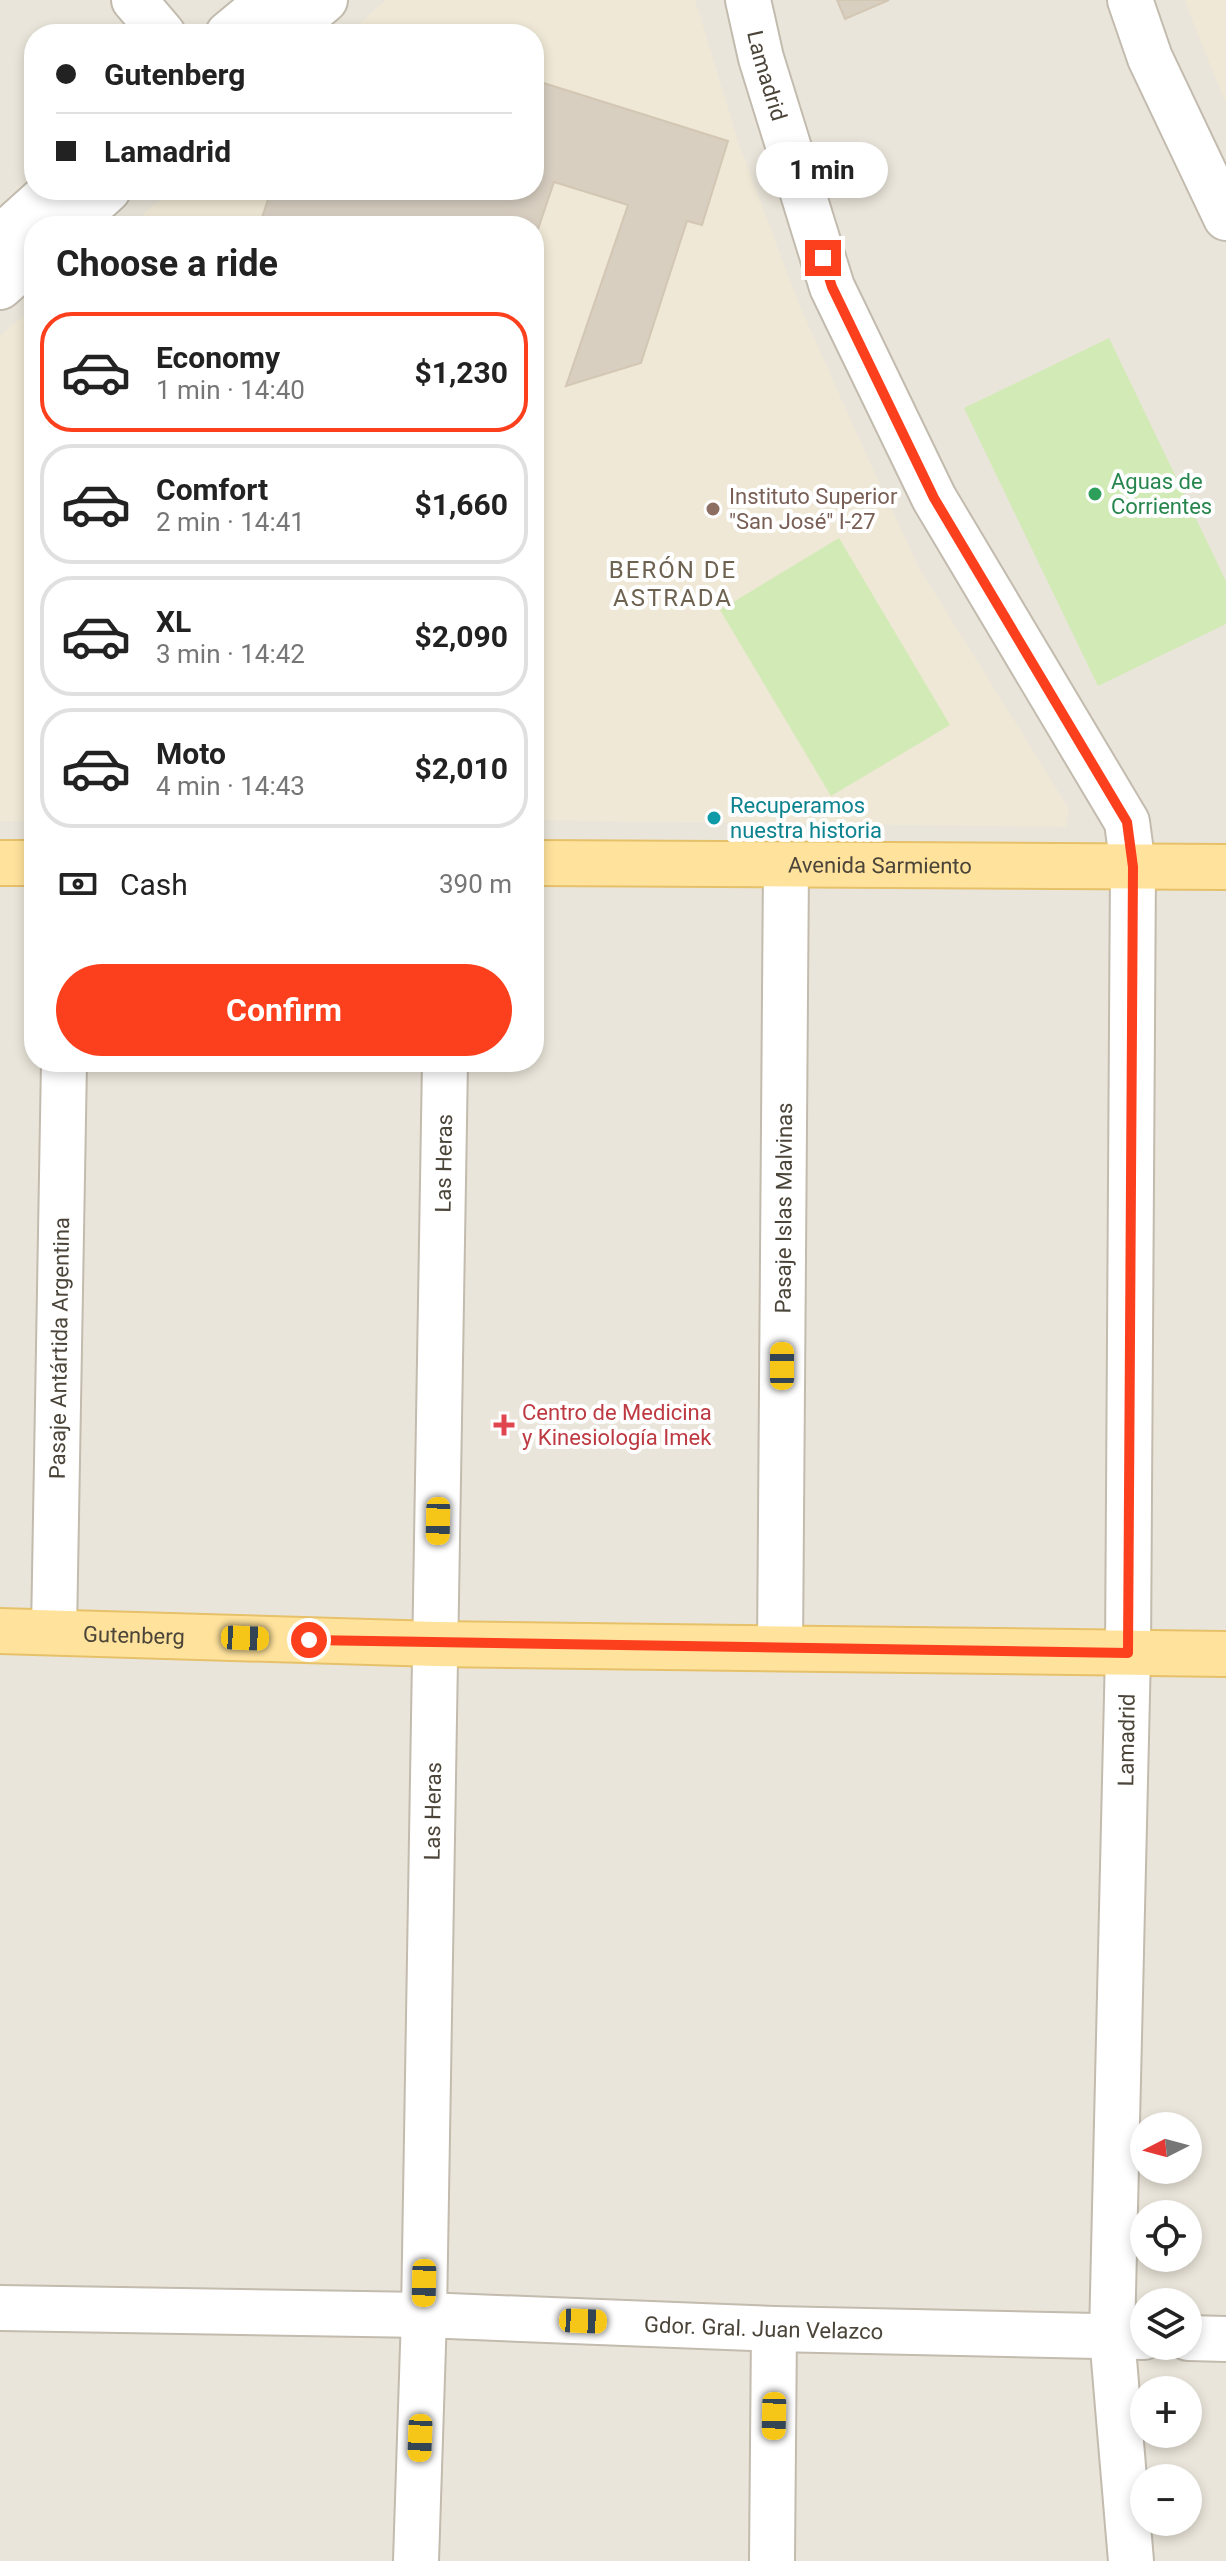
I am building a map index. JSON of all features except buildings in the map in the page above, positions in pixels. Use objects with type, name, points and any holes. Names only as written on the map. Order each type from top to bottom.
[{"type":"main road","points":[[0,863],[24,863]]},
{"type":"main road","name":"Avenida Sarmiento","points":[[544,863],[1226,867]]},
{"type":"main road","name":"Gutenberg","points":[[0,1631],[436,1644],[1226,1654]]},
{"type":"street","points":[[134,0],[154,24]]},
{"type":"street","points":[[240,24],[269,0]]},
{"type":"street","points":[[297,24],[325,0]]},
{"type":"street","name":"Lamadrid","points":[[748,0],[761,58],[832,287],[934,498],[1127,822],[1133,867],[1128,1653],[1131,2561]]},
{"type":"street","points":[[1130,0],[1150,58],[1226,218]]},
{"type":"street","points":[[24,216],[42,200]]},
{"type":"street","points":[[79,216],[97,200]]},
{"type":"street","points":[[0,238],[24,216]]},
{"type":"street","points":[[0,287],[24,266]]},
{"type":"street","name":"Pasaje Islas Malvinas","points":[[780,1648],[786,865]]},
{"type":"street","name":"Pasaje Antártida Argentina","points":[[54,1632],[64,1072]]},
{"type":"street","name":"Las Heras","points":[[416,2561],[424,2315],[445,1072]]},
{"type":"street","name":"Gdor. Gral. Juan Velazco","points":[[0,2308],[424,2315],[774,2329],[1128,2336]]},
{"type":"street","points":[[772,2561],[774,2329]]},
{"type":"street","points":[[1202,2338],[1226,2339]]},
{"type":"shaded area","points":[[0,0],[1226,0],[1226,2561],[0,2561]]},
{"type":"shaded area","name":"Instituto Superior \"San José\" I-27","points":[[386,0],[695,0],[738,142],[798,302],[864,450],[919,568],[1069,809],[1066,827],[544,820],[544,216],[141,216],[160,200],[544,200],[544,24],[359,24]]},
{"type":"shaded area","points":[[1185,0],[1226,0],[1226,103],[1200,40]]},
{"type":"shaded area","points":[[24,316],[24,821],[0,821],[0,336]]},
{"type":"green space","name":"Aguas de Corrientes","points":[[1109,338],[1226,581],[1226,624],[1098,686],[964,408]]},
{"type":"green space","points":[[839,538],[950,725],[831,796],[720,610]]},
{"type":"place","name":"Aguas de Corrientes","points":[[1095,494]]},
{"type":"place","name":"Instituto Superior \"San José\" I-27","points":[[713,509]]},
{"type":"place","name":"Recuperamos nuestra historia","points":[[714,818]]},
{"type":"place","name":"Centro de Medicina y Kinesiología Imek","points":[[504,1425]]},
{"type":"district","name":"BERÓN DE ASTRADA","points":[[673,584]]},
{"type":"route","points":[[309,1640],[1128,1653],[1133,867],[1127,822],[934,498],[832,287],[823,258]]}]
